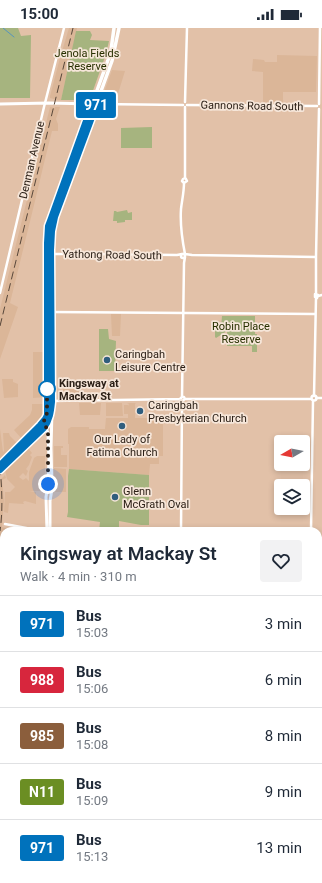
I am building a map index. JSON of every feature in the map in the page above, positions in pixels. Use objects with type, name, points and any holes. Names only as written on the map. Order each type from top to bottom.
[{"type":"main road","points":[[94,104],[110,53],[114,28]]},
{"type":"main road","points":[[47,527],[46,497],[52,416],[50,402],[48,226],[113,58],[119,28]]},
{"type":"main road","points":[[0,104],[94,104]]},
{"type":"main road","points":[[50,402],[45,424],[48,432],[49,444],[51,493],[50,527]]},
{"type":"main road","points":[[45,424],[50,428],[51,432]]},
{"type":"main road","points":[[0,470],[5,462],[45,424]]},
{"type":"main road","points":[[0,464],[5,462]]},
{"type":"main road","points":[[47,504],[51,493]]},
{"type":"street","name":"Denman Avenue","points":[[0,293],[64,28]]},
{"type":"street","points":[[181,527],[184,255],[181,230],[181,210],[184,183],[182,181],[185,178],[187,28]]},
{"type":"street","points":[[311,527],[315,314],[317,296],[316,257],[320,28]]},
{"type":"street","name":"Gannons Road South","points":[[94,104],[318,106]]},
{"type":"street","name":"Yathong Road South","points":[[49,254],[316,257]]},
{"type":"street","points":[[317,296],[322,295]]},
{"type":"street","points":[[49,312],[315,314]]},
{"type":"street","points":[[50,402],[322,398]]},
{"type":"street","points":[[5,524],[21,527]]},
{"type":"shaded area","points":[[69,28],[77,28],[61,100],[57,100],[50,98],[50,96]]},
{"type":"shaded area","points":[[277,55],[317,56],[316,92],[283,92],[283,102],[263,102],[263,72],[252,71],[253,59],[264,60],[265,62],[277,62]]},
{"type":"shaded area","points":[[112,70],[125,71],[116,100],[105,100],[102,99]]},
{"type":"shaded area","points":[[50,107],[60,107],[56,119],[58,131],[52,131],[10,303],[18,307],[0,359],[0,309]]},
{"type":"shaded area","points":[[111,314],[121,314],[120,336],[112,336]]},
{"type":"shaded area","points":[[33,352],[44,352],[45,397],[33,398]]},
{"type":"shaded area","points":[[2,379],[13,379],[13,382],[18,384],[18,397],[4,398]]},
{"type":"shaded area","points":[[63,382],[81,383],[80,397],[63,397]]},
{"type":"shaded area","points":[[79,403],[101,403],[100,415],[80,415]]},
{"type":"shaded area","points":[[106,403],[122,403],[123,416],[106,416]]},
{"type":"shaded area","points":[[127,403],[136,403],[135,418],[163,418],[163,456],[159,456],[159,464],[150,464],[149,475],[69,469],[68,429],[71,427],[89,427],[89,429],[105,429],[106,418],[128,418],[128,414],[124,414],[124,405],[128,406],[129,404]]},
{"type":"shaded area","points":[[32,404],[44,404],[43,415],[40,421],[22,439],[14,430],[30,415]]},
{"type":"shaded area","points":[[0,429],[3,452],[3,433],[9,433],[18,444],[0,461]]},
{"type":"shaded area","points":[[54,446],[63,446],[63,448],[61,448],[61,455],[67,455],[67,467],[54,467]]},
{"type":"shaded area","points":[[28,448],[32,453],[30,455],[32,457],[26,469],[28,471],[26,476],[23,473],[19,477],[23,480],[26,478],[29,481],[29,472],[34,458],[37,456],[45,456],[45,491],[29,491],[36,492],[36,504],[25,501],[23,502],[24,504],[9,503],[8,513],[4,512],[5,492],[10,492],[15,487],[7,479],[5,469]]},
{"type":"shaded area","points":[[54,468],[66,469],[66,492],[54,492]]},
{"type":"shaded area","points":[[5,475],[6,478],[2,480],[4,501],[2,527],[0,527],[0,480]]},
{"type":"green space","points":[[0,28],[18,28],[21,36],[31,35],[30,98],[0,98]]},
{"type":"green space","name":"Jenola Fields Reserve","points":[[76,31],[90,31],[92,35],[90,40],[109,41],[90,99],[61,100]]},
{"type":"green space","points":[[152,127],[152,148],[121,148],[121,128]]},
{"type":"green space","points":[[127,210],[128,213],[132,212],[132,220],[125,220],[125,222],[117,223],[117,221],[113,221],[114,211],[117,212]]},
{"type":"green space","name":"Robin Place Reserve","points":[[222,316],[255,316],[257,352],[252,352],[252,346],[227,346],[227,331],[216,338],[215,337],[215,329],[221,328]]},
{"type":"green space","name":"Caringbah Leisure Centre","points":[[99,329],[108,329],[109,339],[116,341],[115,371],[99,371]]},
{"type":"green space","points":[[69,469],[149,475],[149,525],[119,521],[119,527],[99,527],[100,522],[67,517]]},
{"type":"waterway","points":[[3,28],[14,37]]},
{"type":"railway","points":[[0,326],[73,28]]},
{"type":"railway","points":[[0,467],[2,499],[0,527]]},
{"type":"bus line","name":"971","points":[[0,465],[40,425],[47,415],[48,226],[92,104],[97,104],[55,217],[52,231],[51,414],[44,428],[0,470]]},
{"type":"place","name":"Caringbah Leisure Centre","points":[[107,360]]},
{"type":"place","name":"Kingsway at Mackay St","points":[[47,389]]},
{"type":"place","name":"Caringbah Presbyterian Church","points":[[140,411]]},
{"type":"place","name":"Our Lady of Fatima Church","points":[[122,426]]},
{"type":"place","name":"Glenn McGrath Oval","points":[[115,497]]},
{"type":"route","points":[[47,389],[47,387],[47,413],[44,421],[48,433],[48,484]]}]
